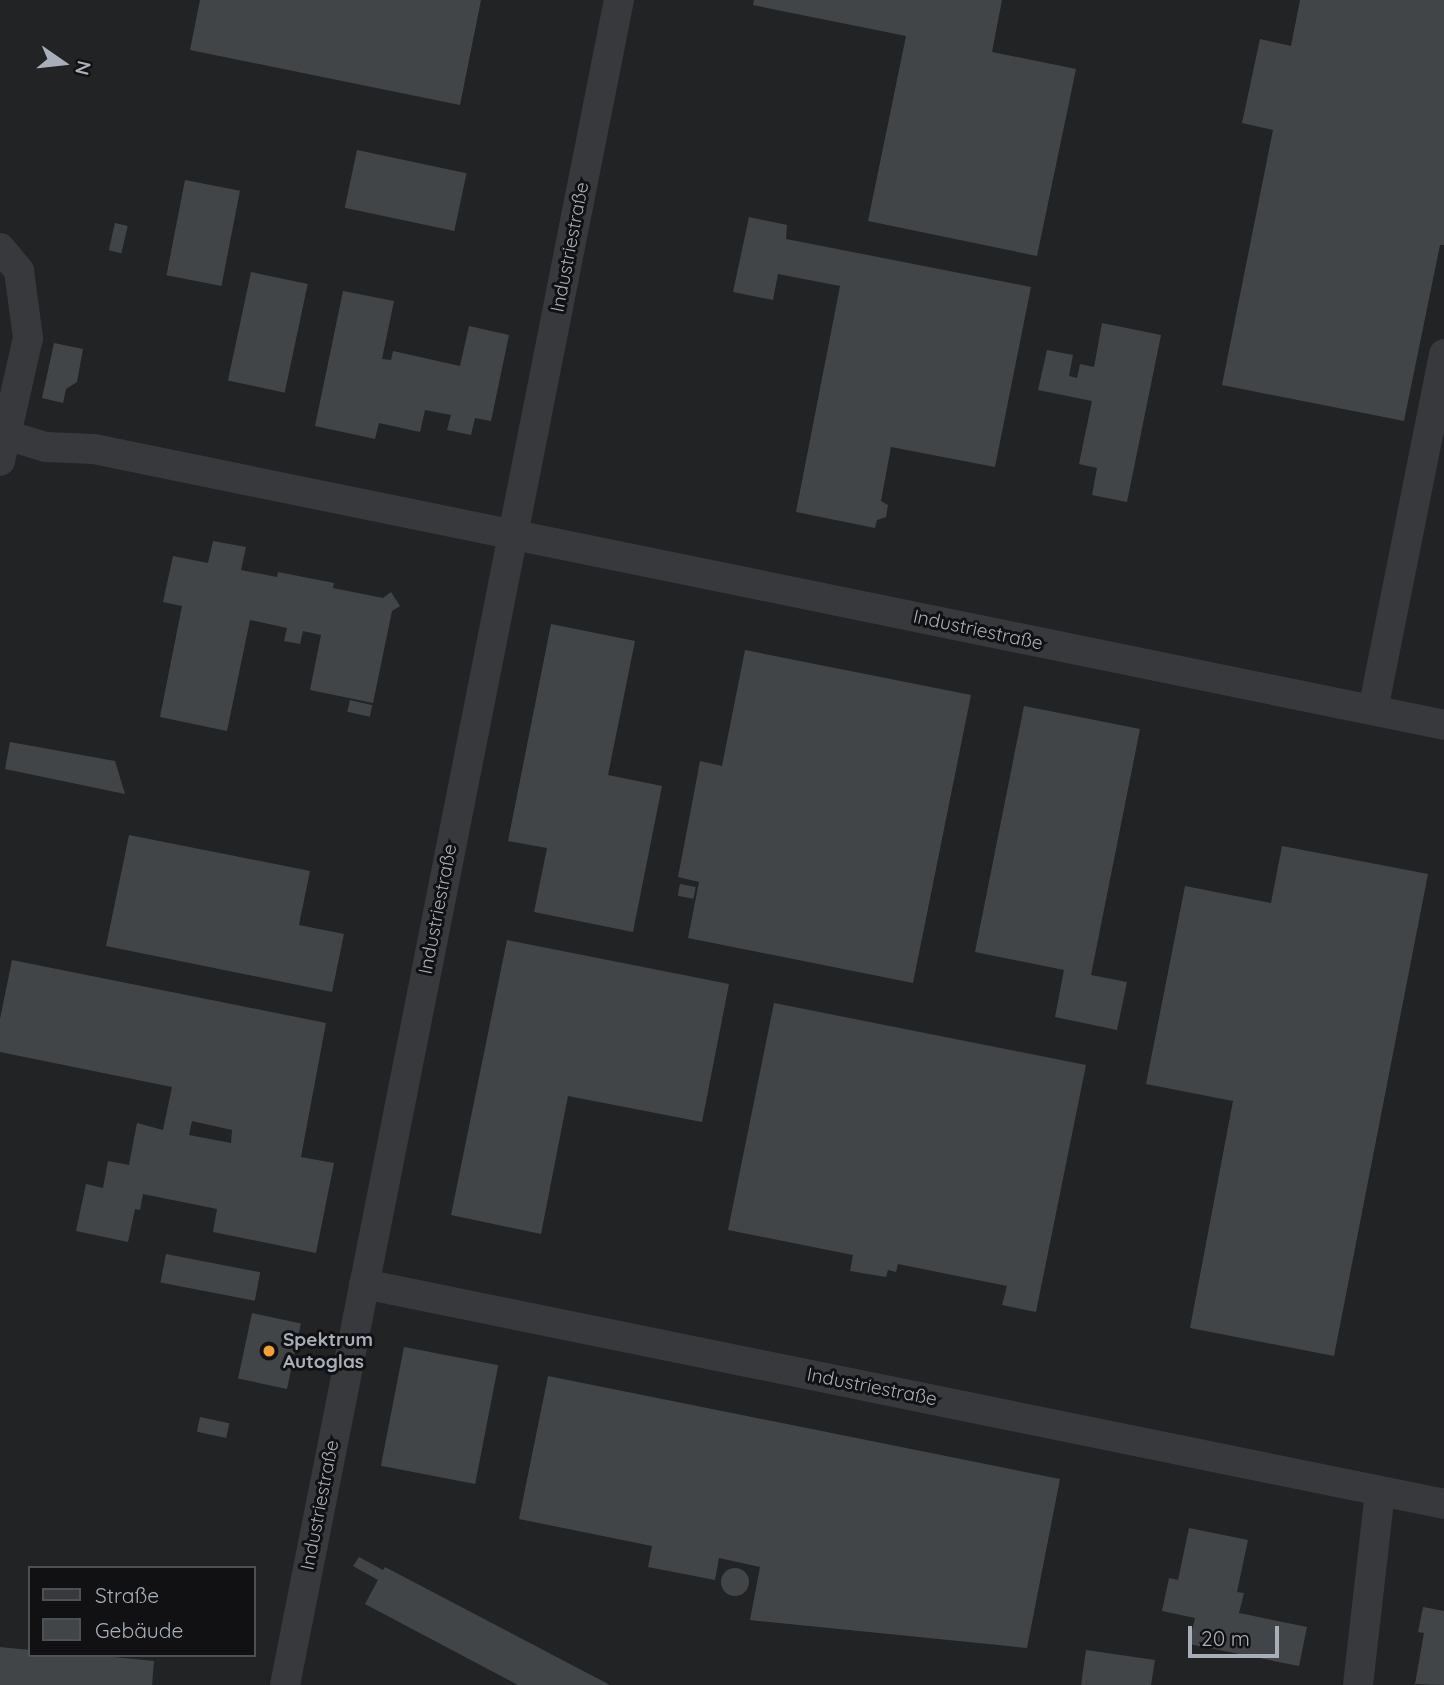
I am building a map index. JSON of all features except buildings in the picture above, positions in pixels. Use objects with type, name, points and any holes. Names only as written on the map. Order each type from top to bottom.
[{"type":"street","name":"Industriestraße","points":[[285,1685],[619,0]]},
{"type":"street","points":[[0,248],[19,271],[29,338],[3,448]]},
{"type":"street","points":[[1373,710],[1444,354]]},
{"type":"street","name":"Industriestraße","points":[[3,448],[94,449],[1444,725]]},
{"type":"street","name":"Industriestraße","points":[[364,1284],[1444,1504]]},
{"type":"street","points":[[1358,1685],[1380,1491]]},
{"type":"shaded area","points":[[0,0],[1444,0],[1444,1685],[0,1685]]},
{"type":"place","name":"Spektrum Autoglas","points":[[269,1351]]}]
